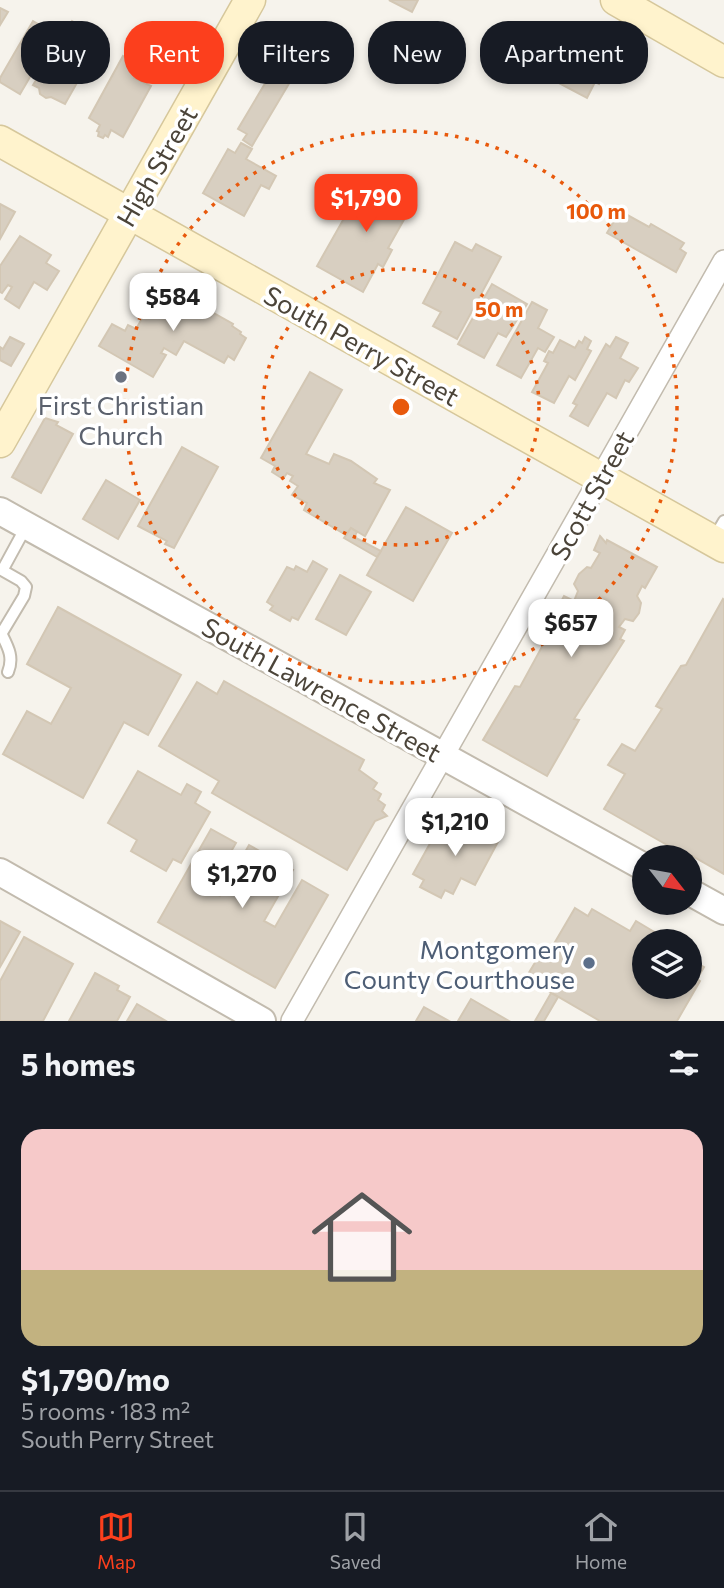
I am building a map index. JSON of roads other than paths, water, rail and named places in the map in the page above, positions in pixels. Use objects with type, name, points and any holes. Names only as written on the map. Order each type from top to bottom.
[{"type":"main road","name":"High Street","points":[[0,442],[250,0]]},
{"type":"main road","points":[[615,0],[724,62]]},
{"type":"main road","name":"South Perry Street","points":[[0,141],[601,479],[720,536]]},
{"type":"street","name":"Scott Street","points":[[292,1021],[724,261]]},
{"type":"street","name":"South Lawrence Street","points":[[0,511],[632,860]]},
{"type":"street","points":[[0,872],[262,1021]]},
{"type":"street","points":[[702,899],[724,911]]},
{"type":"lane","points":[[8,671],[11,663],[10,652],[1,635],[24,596],[26,587],[1,569],[27,526]]},
{"type":"place","name":"First Christian Church","points":[[121,377]]},
{"type":"place","name":"Montgomery County Courthouse","points":[[589,963]]}]
